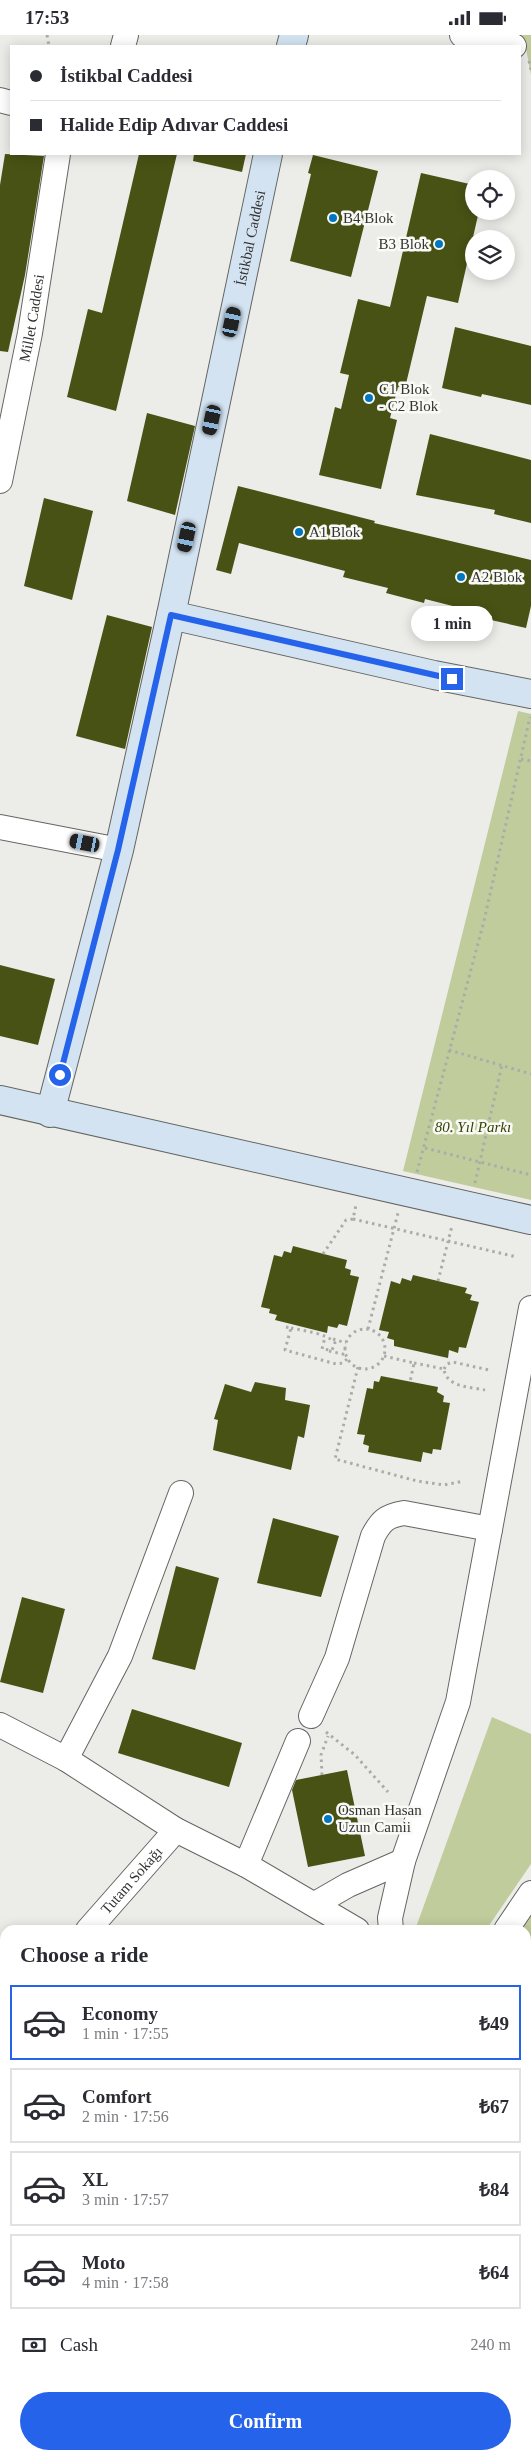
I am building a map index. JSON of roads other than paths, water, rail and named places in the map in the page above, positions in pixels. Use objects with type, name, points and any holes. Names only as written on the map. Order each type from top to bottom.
[{"type":"street","points":[[462,35],[509,45]]},
{"type":"street","name":"Millet Caddesi","points":[[0,481],[30,333],[58,155]]},
{"type":"street","name":"İstikbal Caddesi","points":[[50,1113],[118,850],[171,615],[268,155]]},
{"type":"street","points":[[171,615],[425,673],[531,694]]},
{"type":"street","points":[[0,827],[118,850]]},
{"type":"street","points":[[0,1100],[50,1113],[305,1168],[531,1220]]},
{"type":"street","points":[[391,1925],[390,1918],[403,1861],[458,1702],[531,1308]]},
{"type":"street","points":[[66,1759],[120,1656],[181,1493]]},
{"type":"street","points":[[311,1716],[337,1658],[373,1536],[379,1525],[390,1515],[404,1513],[490,1529]]},
{"type":"street","points":[[0,1725],[66,1759],[176,1830],[246,1865],[349,1925]]},
{"type":"street","points":[[246,1865],[298,1741]]},
{"type":"street","name":"Tutam Sokağı","points":[[92,1925],[176,1830]]},
{"type":"street","points":[[315,1904],[348,1885],[403,1861]]},
{"type":"street","points":[[509,1925],[531,1893]]},
{"type":"place","name":"B4 Blok","points":[[333,218]]},
{"type":"place","name":"B3 Blok","points":[[439,244]]},
{"type":"place","name":"C1 Blok - C2 Blok","points":[[369,398]]},
{"type":"place","name":"A1 Blok","points":[[299,532]]},
{"type":"place","name":"A2 Blok","points":[[461,577]]},
{"type":"place","name":"Osman Hasan Uzun Camii","points":[[328,1819]]},
{"type":"park label","name":"80. Yıl Parkı","points":[[473,1127]]}]
